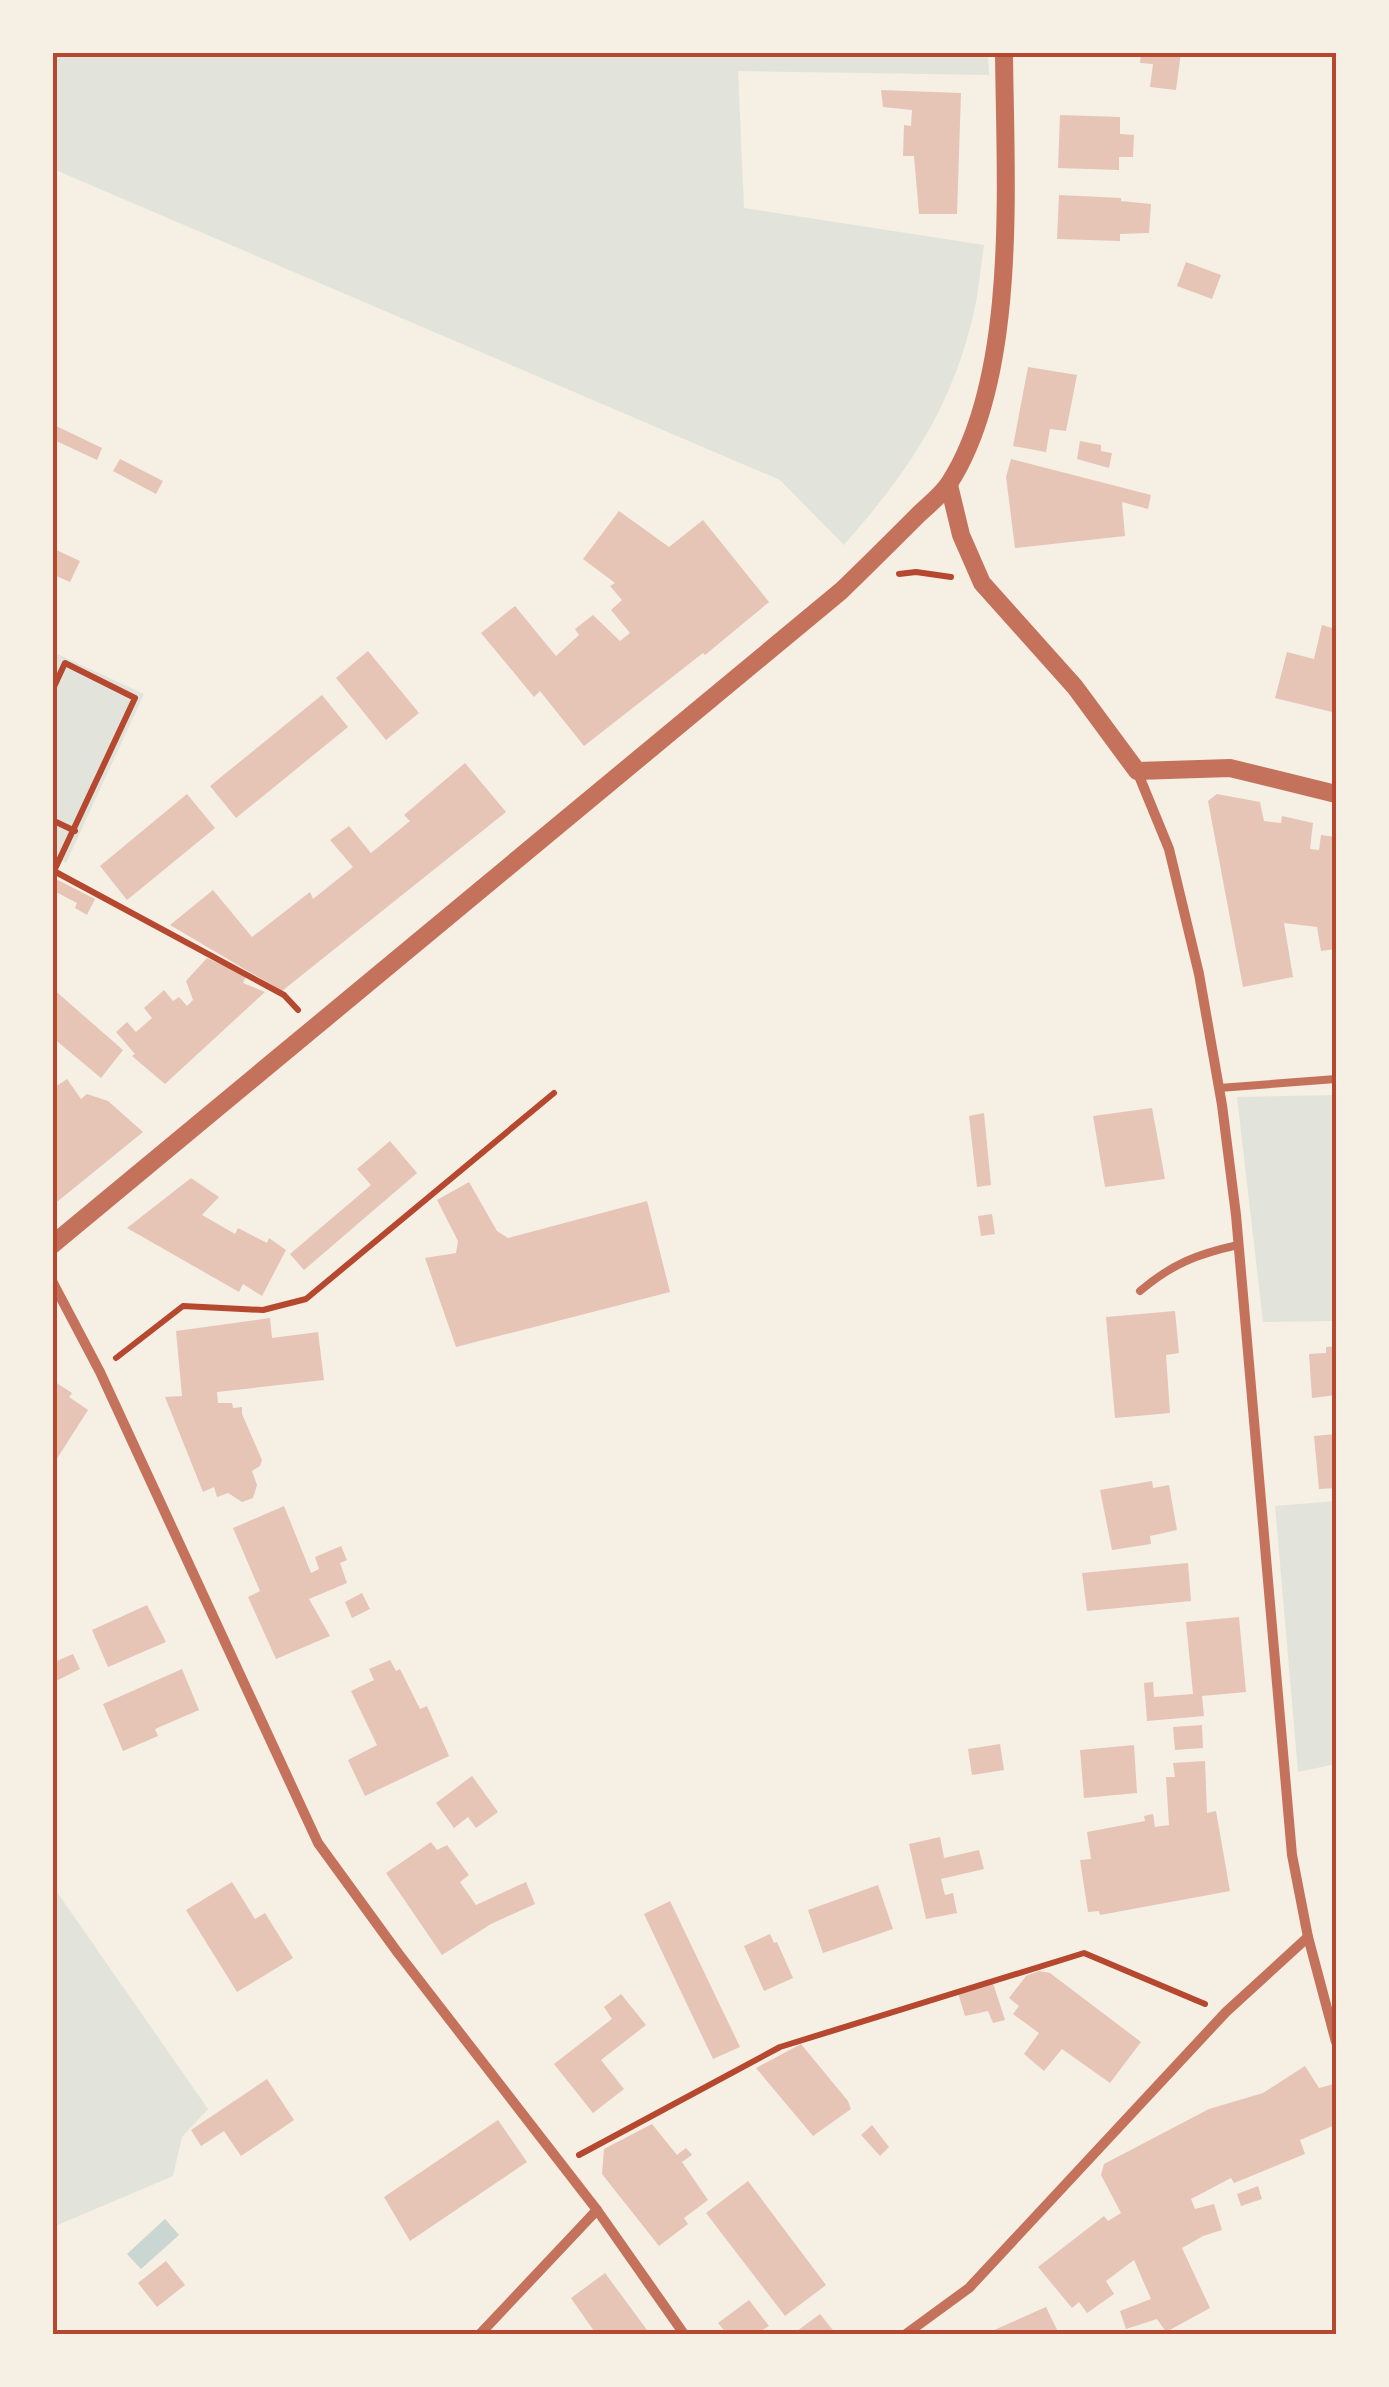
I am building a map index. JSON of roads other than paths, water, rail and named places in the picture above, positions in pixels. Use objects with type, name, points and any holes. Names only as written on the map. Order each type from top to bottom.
[{"type":"street","points":[[52,1245],[841,591],[949,485],[972,439],[987,387],[999,316],[1004,232],[1004,52]]},
{"type":"street","points":[[949,485],[961,535],[982,582],[1075,687],[1136,771],[1170,848],[1220,1088],[1238,1244],[1292,1854],[1308,1937],[1336,2042]]},
{"type":"street","points":[[1136,771],[1230,768],[1336,794]]},
{"type":"street","points":[[52,1280],[100,1372],[318,1843],[596,2210],[684,2334]]},
{"type":"street","points":[[906,2334],[969,2288],[1226,2012],[1308,1937]]},
{"type":"street","points":[[480,2334],[596,2210]]},
{"type":"lane","points":[[1220,1088],[1336,1079]]},
{"type":"lane","points":[[1140,1290],[1168,1268],[1238,1244]]}]
